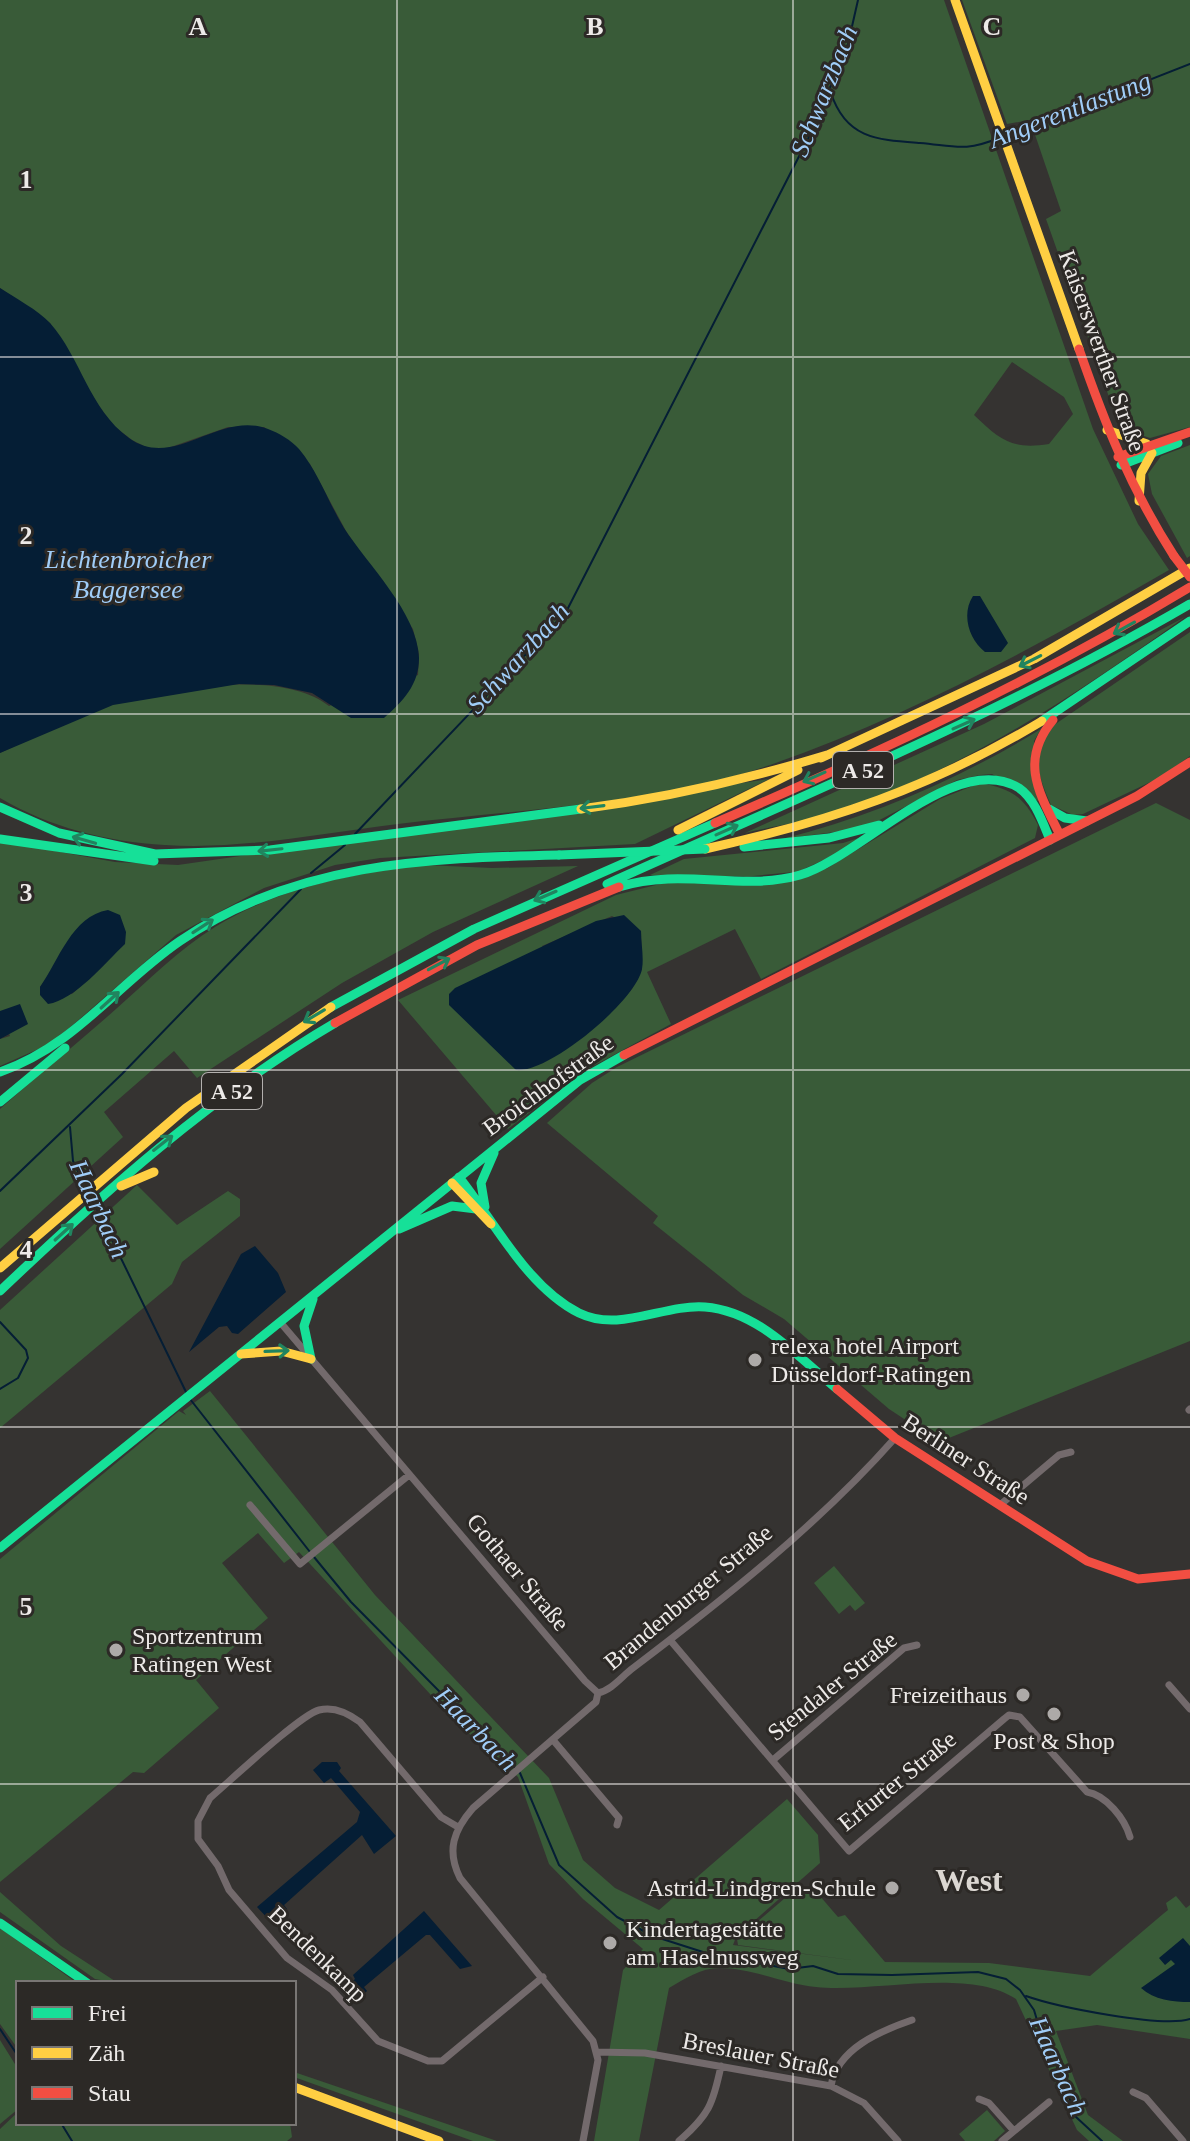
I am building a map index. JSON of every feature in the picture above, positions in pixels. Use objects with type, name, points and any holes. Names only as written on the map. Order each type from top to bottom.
[{"type":"main road","name":"Kaiserswerther Straße","points":[[955,0],[1119,461],[1139,501],[1190,577]]},
{"type":"main road","points":[[1107,430],[1150,448],[1190,439]]},
{"type":"main road","points":[[1119,461],[1190,432]]},
{"type":"main road","points":[[1139,501],[1141,473],[1150,448]]},
{"type":"main road","points":[[617,865],[643,847],[827,755],[1006,674],[1104,621],[1190,568]]},
{"type":"main road","points":[[1104,621],[1190,586]]},
{"type":"main road","name":"A 52","points":[[0,1268],[92,1182],[226,1075],[343,999],[438,946],[978,704],[1114,633],[1190,586]]},
{"type":"main road","name":"A 52","points":[[0,1291],[147,1155],[260,1071],[396,987],[529,922],[981,717],[1098,657],[1190,604]]},
{"type":"main road","points":[[705,849],[794,830],[893,797],[1003,744],[1083,695],[1190,621]]},
{"type":"main road","points":[[1060,835],[1033,773],[1035,745],[1044,729],[1083,695]]},
{"type":"main road","points":[[0,839],[153,861],[670,797],[739,782],[827,755]]},
{"type":"main road","name":"Broichhofstraße","points":[[0,1548],[580,1080],[627,1051],[1151,788],[1190,762]]},
{"type":"main road","points":[[529,922],[661,876],[696,874],[767,882],[787,879],[821,867],[965,782],[997,780],[1026,796],[1050,840]]},
{"type":"main road","points":[[0,807],[59,833],[98,844],[155,854],[216,854]]},
{"type":"main road","points":[[1046,807],[1065,818],[1087,821]]},
{"type":"main road","points":[[0,1072],[41,1056],[80,1028],[180,941],[240,906],[305,879],[426,858],[705,849],[829,840],[906,815]]},
{"type":"main road","points":[[0,1102],[65,1048],[80,1028]]},
{"type":"main road","points":[[396,1230],[455,1205],[481,1210],[483,1174],[499,1145]]},
{"type":"main road","points":[[105,1196],[137,1177],[154,1172]]},
{"type":"main road","name":"Berliner Straße","points":[[456,1180],[549,1289],[584,1316],[617,1320],[689,1306],[718,1308],[757,1323],[895,1438],[1067,1549],[1112,1572],[1152,1580],[1190,1574]]},
{"type":"main road","points":[[241,1354],[279,1349],[311,1359],[304,1319],[314,1296]]},
{"type":"main road","points":[[0,1923],[84,1981]]},
{"type":"main road","points":[[296,2088],[439,2141]]},
{"type":"street","name":"Gothaer Straße","points":[[280,1322],[598,1693]]},
{"type":"street","name":"Brandenburger Straße","points":[[458,1827],[473,1808],[596,1702],[598,1693],[670,1640],[816,1516],[895,1438]]},
{"type":"street","points":[[1000,1505],[1059,1455],[1071,1452]]},
{"type":"street","points":[[250,1505],[300,1564],[409,1475]]},
{"type":"street","name":"Erfurter Straße","points":[[670,1640],[849,1851],[1004,1719],[1014,1715],[1020,1717],[1087,1792],[1102,1796],[1127,1826],[1130,1837]]},
{"type":"street","name":"Stendaler Straße","points":[[773,1760],[904,1648],[917,1645]]},
{"type":"street","points":[[1169,1685],[1190,1709]]},
{"type":"street","name":"Bendenkamp","points":[[458,1827],[441,1817],[360,1722],[343,1712],[323,1709],[304,1719],[210,1798],[201,1812],[198,1835],[229,1890],[287,1958],[332,1990],[369,2035],[386,2045],[428,2061],[442,2061],[543,1977]]},
{"type":"street","points":[[553,1740],[619,1818],[617,1825]]},
{"type":"street","points":[[458,1827],[452,1848],[460,1878],[584,2026],[597,2052],[583,2141]]},
{"type":"street","points":[[831,2086],[839,2063],[871,2037],[912,2020]]},
{"type":"street","name":"Breslauer Straße","points":[[597,2052],[645,2053],[831,2086],[864,2103],[898,2141]]},
{"type":"street","points":[[679,2141],[707,2115],[713,2103],[721,2066]]},
{"type":"street","points":[[1133,2092],[1146,2098],[1183,2141]]},
{"type":"street","points":[[979,2099],[989,2103],[1014,2131]]},
{"type":"street","points":[[1002,2141],[1049,2102]]},
{"type":"green space","points":[[0,0],[944,0],[1093,429],[1138,524],[1169,570],[1072,625],[924,701],[822,746],[727,778],[681,789],[586,804],[253,843],[165,845],[79,831],[38,817],[0,798],[0,753],[99,709],[194,688],[255,685],[283,688],[308,694],[329,706],[418,675],[419,654],[413,629],[346,531],[310,464],[264,427],[228,427],[168,448],[148,448],[132,440],[114,426],[98,405],[50,323],[0,288]],"holes":[[[1012,362],[1064,397],[1073,414],[1049,444],[1025,446],[1007,441],[974,415]]]},
{"type":"green space","points":[[962,0],[1190,0],[1190,427],[1150,438],[1120,428],[1046,219],[1061,211],[1030,120],[1007,124]]},
{"type":"green space","points":[[1190,445],[1190,556],[1187,558],[1152,494],[1148,474],[1161,456]]},
{"type":"green space","points":[[1185,617],[1060,702],[973,753],[882,795],[823,815],[745,833],[984,724]]},
{"type":"green space","points":[[1190,632],[1190,756],[1161,777],[1083,814],[1073,815],[1051,805],[1042,783],[1039,755],[1054,725]]},
{"type":"green space","points":[[1041,729],[1034,741],[1040,802],[992,774],[980,775],[957,780],[864,828],[782,839],[850,819],[915,794],[979,764]]},
{"type":"green space","points":[[769,779],[635,844],[380,858],[335,865],[264,888],[176,935],[52,1043],[0,1066],[0,1039],[10,1036],[0,1011],[0,841],[115,862],[178,865]],"holes":[[[108,960],[72,994],[40,995],[40,987],[50,973]]]},
{"type":"green space","points":[[980,783],[1008,791],[1033,815],[1038,825],[1035,838],[761,979],[735,929],[647,972],[671,1024],[584,1071],[508,1129],[398,1000],[616,895],[680,879],[711,880],[826,869],[940,799]],"holes":[[[612,916],[641,931],[642,969],[632,989],[588,1033],[542,946]]]},
{"type":"green space","points":[[1156,803],[1190,820],[1190,1341],[939,1442],[889,1409],[784,1319],[743,1295],[653,1223],[658,1216],[547,1123],[592,1083],[617,1067]]},
{"type":"green space","points":[[868,835],[841,852],[786,877],[650,875],[684,859],[843,843]]},
{"type":"green space","points":[[425,865],[492,868],[578,866],[433,932],[342,983],[197,1078],[174,1051],[104,1112],[123,1137],[0,1249],[0,1109],[176,955],[239,913],[317,884]]},
{"type":"green space","points":[[137,1185],[177,1225],[228,1191],[240,1199],[240,1216],[182,1262],[172,1284],[0,1428],[0,1310]]},
{"type":"green space","points":[[210,1391],[375,1595],[549,1778],[583,1860],[615,1888],[659,1910],[787,1799],[818,1835],[820,1863],[736,1937],[733,1945],[859,1961],[738,1945],[737,1939],[799,1886],[804,1891],[813,1888],[838,1917],[845,1915],[885,1962],[989,1963],[1090,1976],[1168,1910],[1166,1903],[1176,1896],[1186,1908],[1190,1905],[1190,2039],[1097,2025],[1056,2031],[1088,2115],[1123,2141],[1089,2141],[1077,2130],[1016,1999],[996,1990],[973,1984],[947,1983],[816,1987],[744,1971],[713,1968],[669,1988],[639,2141],[594,2141],[623,1970],[643,1949],[583,1899],[549,1864],[518,1777],[454,1720],[299,1552],[284,1563],[258,1533],[222,1563],[268,1618],[196,1680],[219,1708],[144,1773],[133,1772],[0,1882],[0,1559],[179,1411],[186,1415],[183,1411]]},
{"type":"green space","points":[[834,1566],[865,1603],[855,1611],[850,1605],[839,1614],[814,1583]]},
{"type":"green space","points":[[0,1892],[61,1946],[115,1981],[95,1979],[0,1912]]},
{"type":"green space","points":[[0,1928],[74,1981],[16,1981],[16,2046],[0,2024]]},
{"type":"green space","points":[[0,2040],[16,2066],[16,2111],[0,2124]]},
{"type":"green space","points":[[296,2073],[497,2141],[473,2141],[296,2078]]},
{"type":"green space","points":[[987,2110],[1005,2131],[994,2141],[965,2141],[959,2134]]},
{"type":"green space","points":[[16,2114],[16,2125],[290,2125],[292,2137],[287,2141],[0,2141],[0,2129]]},
{"type":"water","name":"Lichtenbroicher Baggersee","points":[[0,288],[50,323],[104,413],[129,438],[146,446],[163,448],[232,427],[250,425],[268,429],[299,449],[344,528],[401,607],[416,641],[419,658],[413,684],[384,718],[351,718],[312,693],[274,685],[239,684],[113,705],[0,753]]},
{"type":"water","points":[[973,596],[980,596],[1008,643],[1001,652],[985,652],[971,634],[967,618]]},
{"type":"water","points":[[108,910],[120,915],[126,932],[125,944],[69,996],[48,1004],[40,995],[40,987],[68,941],[85,921]]},
{"type":"water","points":[[624,915],[641,931],[643,964],[636,983],[589,1033],[548,1060],[516,1070],[449,1005],[449,994],[455,988],[596,921]]},
{"type":"water","points":[[20,1004],[28,1024],[0,1039],[0,1011]]},
{"type":"water","points":[[255,1246],[278,1273],[286,1292],[238,1334],[232,1333],[227,1326],[219,1327],[189,1352],[241,1254]]},
{"type":"water","points":[[322,1762],[337,1762],[341,1768],[339,1771],[396,1836],[374,1854],[362,1835],[284,1905],[287,1909],[271,1922],[257,1907],[357,1822],[360,1812],[331,1778],[324,1783],[313,1770]]},
{"type":"water","points":[[424,1911],[472,1966],[460,1969],[430,1935],[426,1935],[364,1987],[367,1991],[356,2001],[345,1988],[355,1979],[353,1975]]},
{"type":"water","points":[[1183,1938],[1190,1946],[1190,2002],[1164,2000],[1146,1992],[1141,1988],[1175,1964],[1171,1960],[1165,1965],[1159,1958]]},
{"type":"waterway","name":"Schwarzbach","points":[[355,834],[566,612],[813,129],[848,44],[858,0]]},
{"type":"waterway","name":"Angerentlastung","points":[[1009,135],[1190,64]]},
{"type":"waterway","name":"Angerentlastung","points":[[831,93],[845,120],[877,138],[960,147],[999,138]]},
{"type":"waterway","name":"Schwarzbach","points":[[311,873],[345,845]]},
{"type":"waterway","name":"Schwarzbach","points":[[0,1191],[122,1074],[301,889]]},
{"type":"waterway","name":"Haarbach","points":[[70,1127],[73,1161],[85,1186]]},
{"type":"waterway","name":"Haarbach","points":[[97,1209],[187,1394]]},
{"type":"waterway","name":"Schwarzbach","points":[[0,1322],[26,1350],[28,1358],[18,1378],[0,1389]]},
{"type":"waterway","name":"Haarbach","points":[[190,1399],[310,1552]]},
{"type":"waterway","name":"Haarbach","points":[[314,1557],[351,1602],[520,1773],[559,1865],[617,1917],[653,1936],[706,1953],[789,1969],[813,1966],[838,1974],[892,1975],[978,1972],[1006,1979],[1020,1990],[1034,2010],[1045,2047],[1060,2071],[1076,2117],[1102,2141]]},
{"type":"waterway","points":[[1026,1996],[1061,2006],[1134,2019],[1190,2019]]},
{"type":"waterway","name":"Schwarzbach","points":[[0,2029],[16,2053]]},
{"type":"waterway","name":"Schwarzbach","points":[[62,2125],[72,2141]]},
{"type":"traffic: fast","points":[[1121,465],[1178,443]]},
{"type":"traffic: fast","points":[[607,884],[975,717],[1190,604]]},
{"type":"traffic: fast","points":[[1042,721],[1190,621]]},
{"type":"traffic: fast","points":[[619,887],[666,879],[756,881],[800,875],[824,865],[908,810],[966,783],[994,780],[1019,788],[1034,805],[1050,840]]},
{"type":"traffic: fast","points":[[0,807],[59,833],[155,854],[270,850],[581,809]]},
{"type":"traffic: fast","points":[[1049,809],[1065,818],[1087,821]]},
{"type":"traffic: fast","points":[[331,1007],[474,929],[715,823]]},
{"type":"traffic: fast","points":[[744,847],[829,838],[879,825]]},
{"type":"traffic: fast","points":[[0,839],[154,861]]},
{"type":"traffic: fast","points":[[559,855],[705,849]]},
{"type":"traffic: fast","points":[[0,1072],[51,1047],[180,941],[223,915],[268,895],[315,880],[410,863],[559,855]]},
{"type":"traffic: fast","points":[[0,1291],[160,1147],[245,1081],[335,1023]]},
{"type":"traffic: fast","points":[[0,1102],[65,1048]]},
{"type":"traffic: fast","points":[[0,1548],[580,1080],[624,1055]]},
{"type":"traffic: fast","points":[[485,1207],[481,1183],[494,1153]]},
{"type":"traffic: fast","points":[[459,1177],[527,1270],[543,1287],[579,1313],[610,1320],[689,1307],[724,1310],[760,1326],[837,1389]]},
{"type":"traffic: fast","points":[[399,1229],[452,1206],[476,1209]]},
{"type":"traffic: fast","points":[[311,1359],[304,1326],[313,1299]]},
{"type":"traffic: fast","points":[[0,1923],[84,1981]]},
{"type":"traffic: slow","points":[[955,0],[1079,349]]},
{"type":"traffic: slow","points":[[1107,430],[1147,444]]},
{"type":"traffic: slow","points":[[1139,501],[1141,473],[1152,453]]},
{"type":"traffic: slow","points":[[821,758],[1034,659],[1190,568]]},
{"type":"traffic: slow","points":[[705,849],[795,827],[879,800],[960,765],[1042,721]]},
{"type":"traffic: slow","points":[[581,809],[705,787],[827,755]]},
{"type":"traffic: slow","points":[[678,830],[798,770]]},
{"type":"traffic: slow","points":[[0,1268],[186,1108],[331,1007]]},
{"type":"traffic: slow","points":[[121,1186],[154,1172]]},
{"type":"traffic: slow","points":[[452,1183],[491,1224]]},
{"type":"traffic: slow","points":[[241,1354],[281,1351],[311,1359]]},
{"type":"traffic: slow","points":[[296,2088],[439,2141]]},
{"type":"traffic: jam","points":[[1079,349],[1120,456],[1174,556]]},
{"type":"traffic: jam","points":[[1118,457],[1190,432]]},
{"type":"traffic: jam","points":[[1174,556],[1190,577]]},
{"type":"traffic: jam","points":[[715,823],[837,770],[1016,684],[1190,587]]},
{"type":"traffic: jam","points":[[1053,720],[1037,749],[1035,763],[1040,791],[1060,835]]},
{"type":"traffic: jam","points":[[624,1055],[1137,796],[1190,762]]},
{"type":"traffic: jam","points":[[335,1023],[477,945],[619,887]]},
{"type":"traffic: jam","points":[[837,1389],[895,1438],[1087,1561],[1138,1579],[1190,1574]]},
{"type":"place","name":"relexa hotel Airport Düsseldorf-Ratingen","points":[[755,1360]]},
{"type":"place","name":"Sportzentrum Ratingen West","points":[[116,1650]]},
{"type":"place","name":"Freizeithaus","points":[[1023,1695]]},
{"type":"place","name":"Post & Shop","points":[[1054,1714]]},
{"type":"place","name":"Astrid-Lindgren-Schule","points":[[892,1888]]},
{"type":"place","name":"Kindertagestätte am Haselnussweg","points":[[610,1943]]},
{"type":"district","name":"West","points":[[969,1880]]}]
